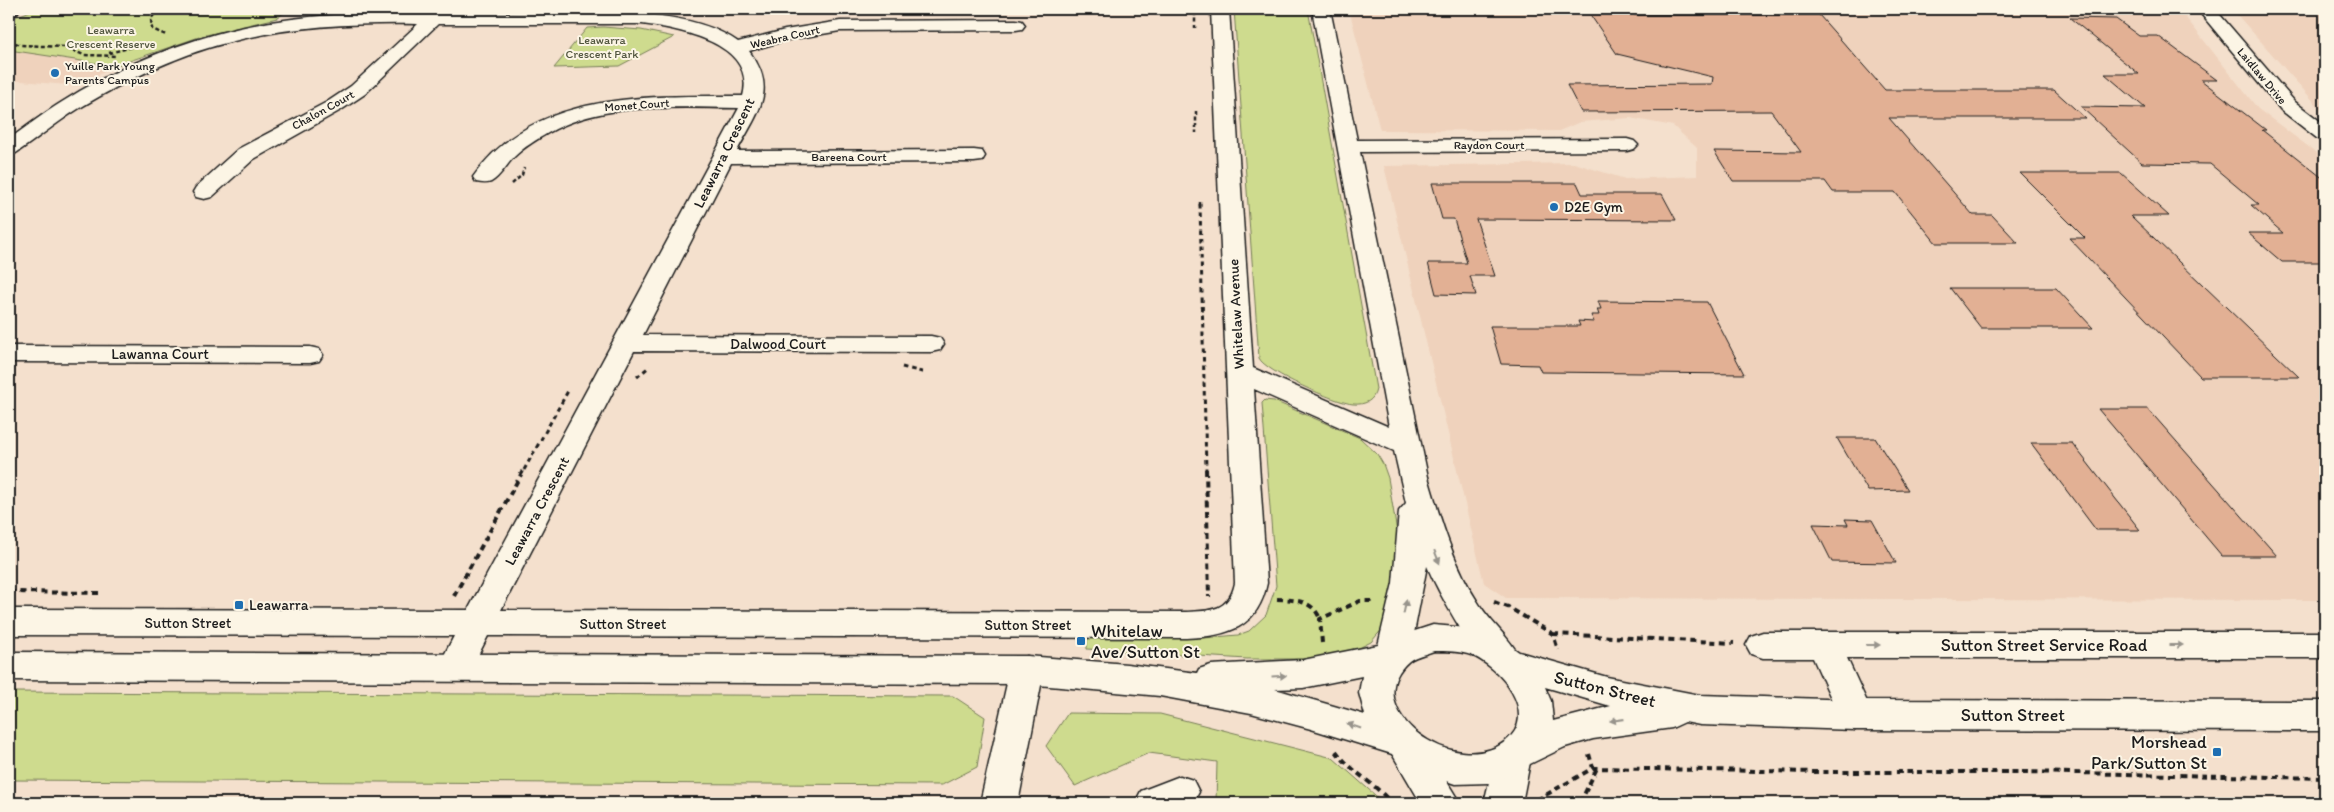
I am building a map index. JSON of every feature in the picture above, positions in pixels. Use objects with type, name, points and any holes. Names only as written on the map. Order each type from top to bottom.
[{"type":"street","name":"Whitelaw Avenue","points":[[1220,9],[1251,582],[1247,601],[1222,606]]},
{"type":"street","points":[[1321,9],[1350,146],[1413,477],[1436,554],[1459,601],[1475,626],[1519,672],[1532,692],[1537,714],[1532,734],[1516,754],[1503,803]]},
{"type":"street","name":"Laidlaw Drive","points":[[2206,9],[2291,110],[2325,135]]},
{"type":"street","name":"Chalon Court","points":[[204,192],[255,148],[334,106],[358,90],[435,17]]},
{"type":"street","name":"Leawarra Crescent","points":[[9,149],[69,106],[115,80],[165,58],[221,38],[288,25],[342,18],[642,19],[668,22],[699,30],[718,38],[744,58],[754,75],[751,102],[724,157],[455,667]]},
{"type":"street","name":"Weabra Court","points":[[734,49],[794,33],[840,26],[1016,25]]},
{"type":"street","name":"Monet Court","points":[[484,177],[508,151],[521,141],[552,124],[589,110],[634,103],[751,102]]},
{"type":"street","name":"Raydon Court","points":[[1350,146],[1627,145]]},
{"type":"street","name":"Bareena Court","points":[[724,157],[974,156]]},
{"type":"street","name":"Dalwood Court","points":[[625,343],[931,344]]},
{"type":"street","name":"Lawanna Court","points":[[9,354],[310,355]]},
{"type":"street","points":[[1239,372],[1408,446]]},
{"type":"street","points":[[1392,655],[1407,600],[1414,549],[1413,477]]},
{"type":"street","name":"Sutton Street","points":[[9,622],[1186,625],[1212,623],[1222,606]]},
{"type":"street","points":[[1441,803],[1403,744],[1381,717],[1376,697],[1380,672],[1392,655],[1401,648],[1421,640],[1444,637],[1474,642],[1506,660]]},
{"type":"street","name":"Sutton Street Service Road","points":[[1763,645],[2325,645]]},
{"type":"street","points":[[1824,645],[1855,715]]},
{"type":"street","points":[[1160,682],[1281,676],[1324,671],[1392,655]]},
{"type":"street","name":"Sutton Street","points":[[1506,660],[1568,681],[1630,697],[1700,710],[1855,715],[2325,716]]},
{"type":"street","points":[[9,666],[1027,670],[1160,682],[1254,698],[1330,718],[1403,744],[1434,762],[1457,768],[1487,767],[1516,754]]},
{"type":"street","points":[[999,803],[1027,670]]},
{"type":"street","name":"Sutton Street","points":[[1516,754],[1551,736],[1581,727],[1700,710]]},
{"type":"path","points":[[1194,12],[1195,28]]},
{"type":"path","points":[[160,37],[165,35]]},
{"type":"path","points":[[9,41],[21,45],[64,47],[84,55],[115,55],[119,61]]},
{"type":"path","points":[[104,54],[136,46]]},
{"type":"path","points":[[1196,111],[1196,133]]},
{"type":"path","points":[[507,188],[522,175],[525,160]]},
{"type":"path","points":[[1200,202],[1222,606]]},
{"type":"path","points":[[454,596],[571,385]]},
{"type":"path","points":[[1324,671],[1320,619],[1360,601],[1407,600]]},
{"type":"path","points":[[1459,601],[1488,600],[1500,604],[1553,634],[1763,645]]},
{"type":"path","points":[[1553,634],[1568,681]]},
{"type":"path","points":[[1330,718],[1333,742],[1339,756],[1383,793],[1391,803]]},
{"type":"path","points":[[1580,803],[1595,768],[1581,727]]},
{"type":"path","points":[[1531,803],[1595,768],[1818,772],[2024,772],[2325,778]]},
{"type":"shaded area","points":[[1349,9],[2179,9],[2258,109],[2325,159],[2325,600],[1506,598],[1484,583],[1384,166],[1574,163],[1625,179],[1697,176],[1697,148],[1673,126],[1630,118],[1580,122],[1559,131],[1380,130]]},
{"type":"shaded area","points":[[2232,9],[2325,9],[2325,114],[2324,113]]},
{"type":"shaded area","name":"Yuille Park Young Parents Campus","points":[[17,50],[115,66],[79,86],[9,80],[9,56]]},
{"type":"green space","name":"Leawarra Crescent Reserve","points":[[36,9],[289,9],[277,18],[202,36],[115,66],[9,50],[9,19]]},
{"type":"green space","points":[[1234,9],[1308,9],[1376,389],[1373,397],[1365,403],[1353,404],[1318,393],[1274,371],[1259,358]]},
{"type":"green space","name":"Leawarra Crescent Park","points":[[603,27],[641,30],[674,37],[619,66],[554,68],[587,28]]},
{"type":"green space","points":[[1265,400],[1274,401],[1360,438],[1377,454],[1383,464],[1388,478],[1398,538],[1398,569],[1384,627],[1371,642],[1359,648],[1313,659],[1247,659],[1087,649],[1087,637],[1204,638],[1238,635],[1249,631],[1266,615],[1276,586],[1262,403]]},
{"type":"green space","points":[[9,692],[953,696],[985,717],[977,767],[942,785],[9,780]]},
{"type":"green space","points":[[1068,713],[1160,714],[1333,758],[1384,803],[1216,803],[1217,762],[1149,753],[1075,786],[1046,746]]},
{"type":"building","points":[[1587,10],[1631,10],[1634,15],[1819,15],[1885,90],[2054,90],[2085,118],[1889,118],[1973,215],[1992,215],[2018,243],[1936,243],[1895,192],[1833,192],[1825,181],[1733,181],[1714,151],[1801,152],[1771,111],[1581,112],[1567,85],[1712,84],[1713,77],[1617,54]]},
{"type":"building","points":[[2070,18],[2116,19],[2139,36],[2158,36],[2217,80],[2201,80],[2266,130],[2262,130],[2325,180],[2325,262],[2282,262],[2248,233],[2283,233],[2251,205],[2259,205],[2210,164],[2142,163],[2081,107],[2145,108],[2105,74],[2139,74]]},
{"type":"building","points":[[2020,173],[2121,173],[2169,216],[2131,216],[2299,377],[2201,377],[2069,238],[2085,238]]},
{"type":"building","name":"D2E Gym","points":[[1432,183],[1577,183],[1582,194],[1662,194],[1676,220],[1476,219],[1495,276],[1470,276],[1476,295],[1436,294],[1428,263],[1467,263],[1454,219],[1442,219]]},
{"type":"building","points":[[1950,288],[2056,288],[2093,328],[1981,328]]},
{"type":"building","points":[[1598,301],[1707,302],[1744,374],[1541,372],[1538,365],[1501,364],[1490,326],[1580,326],[1578,321],[1594,322],[1591,315],[1599,315],[1597,309],[1601,309]]},
{"type":"building","points":[[2098,409],[2148,409],[2277,556],[2222,556]]},
{"type":"building","points":[[1837,438],[1875,438],[1908,490],[1868,491]]},
{"type":"building","points":[[2031,443],[2072,443],[2140,530],[2096,530]]},
{"type":"building","points":[[1845,519],[1872,520],[1896,563],[1832,562],[1813,524],[1848,525]]},
{"type":"place","name":"Yuille Park Young Parents Campus","points":[[55,73]]},
{"type":"place","name":"D2E Gym","points":[[1554,207]]},
{"type":"place","name":"Leawarra","points":[[239,605]]},
{"type":"place","name":"Whitelaw Ave/Sutton St","points":[[1081,641]]},
{"type":"place","name":"Morshead Park/Sutton St","points":[[2217,752]]}]
